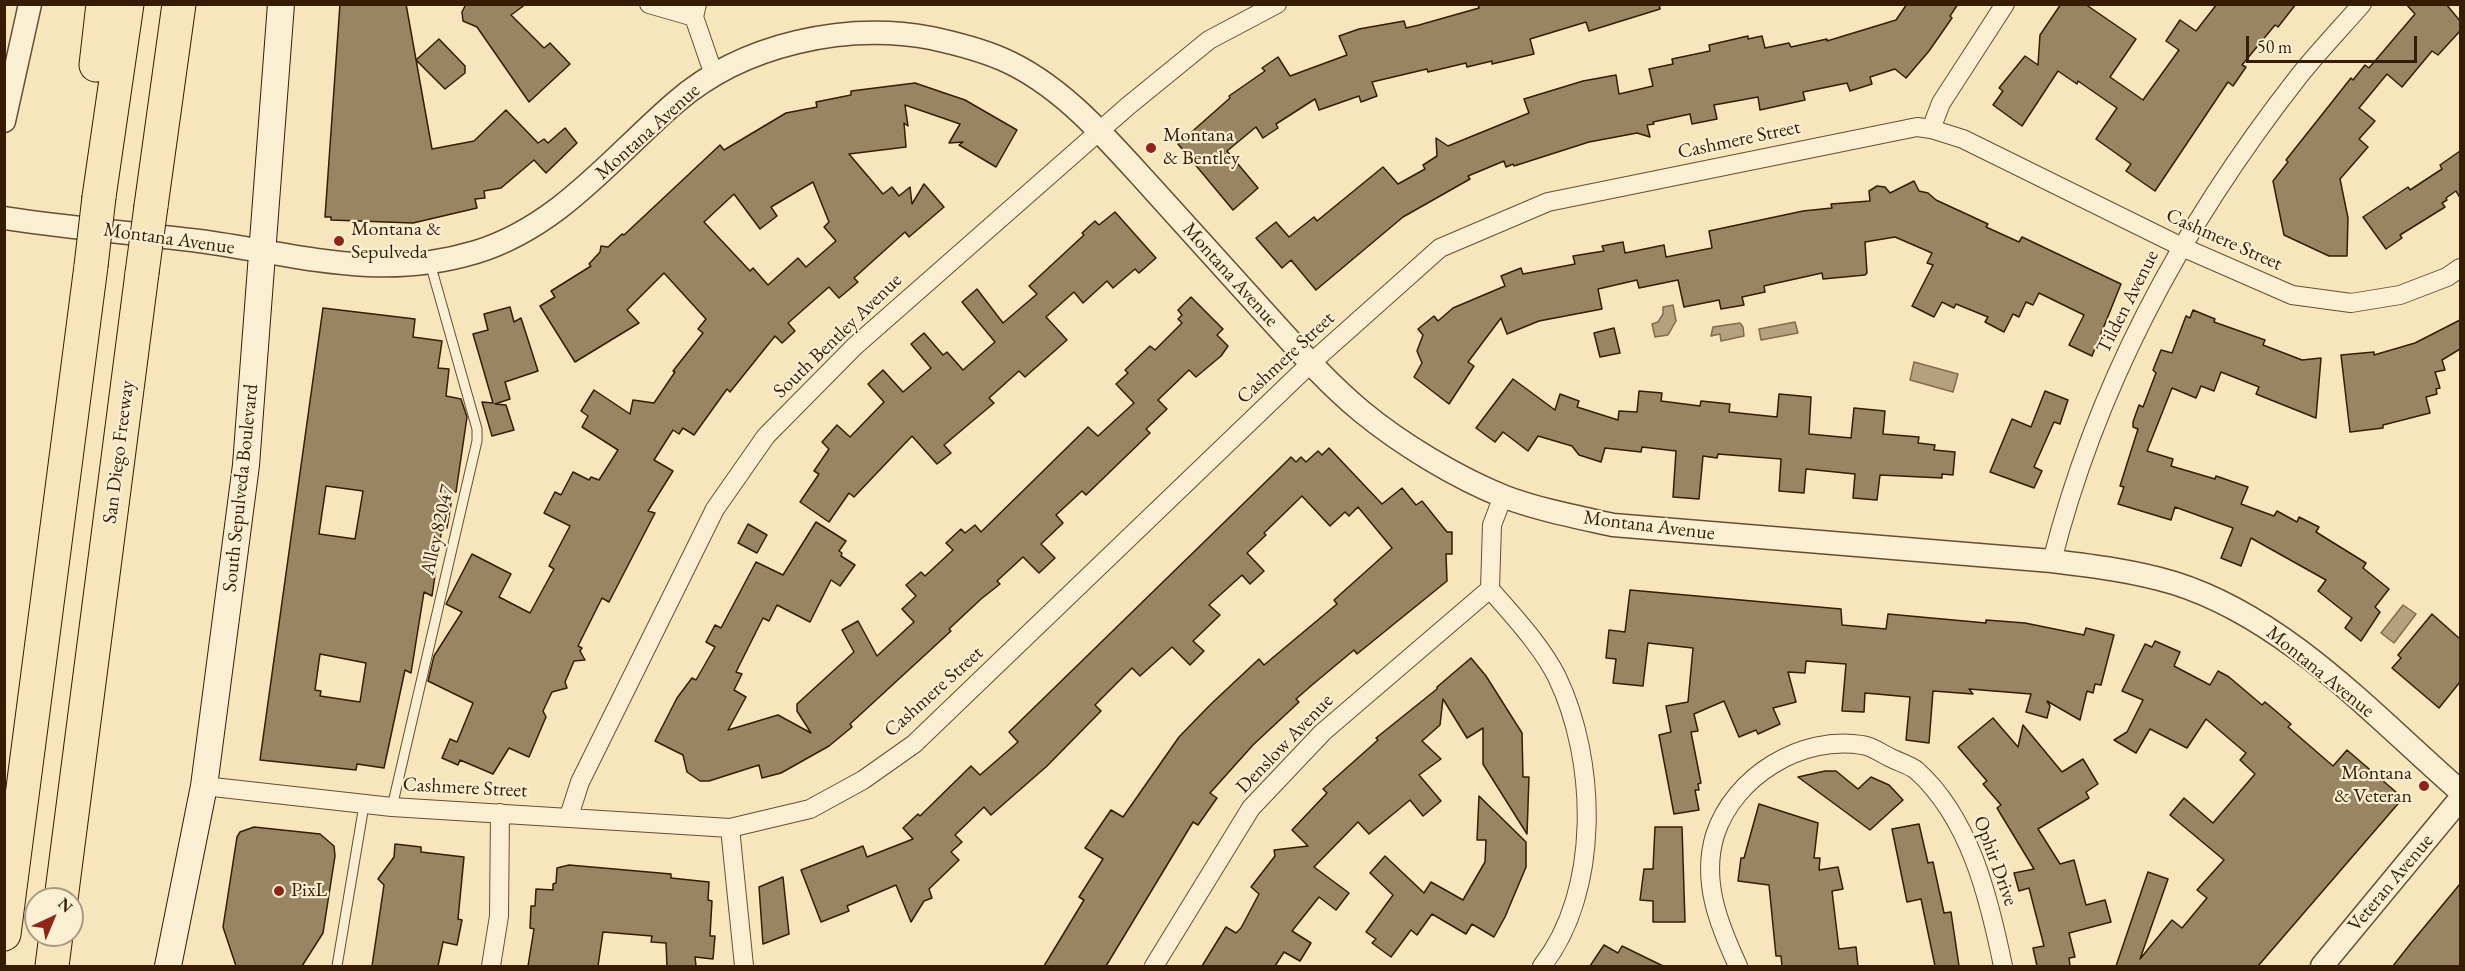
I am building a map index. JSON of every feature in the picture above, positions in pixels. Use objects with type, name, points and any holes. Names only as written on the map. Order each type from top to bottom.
[{"type":"highway","points":[[4,934],[89,196],[104,4]]},
{"type":"highway","points":[[89,196],[127,4]]},
{"type":"highway","name":"San Diego Freeway","points":[[63,887],[179,4]]},
{"type":"highway","points":[[4,753],[81,265]]},
{"type":"highway","points":[[52,966],[54,947]]},
{"type":"main road","name":"South Sepulveda Boulevard","points":[[168,966],[204,786],[246,465],[264,252],[281,4]]},
{"type":"street","points":[[4,121],[30,4]]},
{"type":"street","points":[[649,4],[695,11],[714,75]]},
{"type":"street","name":"South Bentley Avenue","points":[[569,816],[580,782],[715,509],[766,436],[855,346],[1100,130],[1209,40],[1277,4]]},
{"type":"street","points":[[1931,129],[1941,103],[2005,4]]},
{"type":"street","name":"Tilden Avenue","points":[[2052,561],[2061,523],[2111,384],[2182,247],[2247,147],[2299,76],[2362,4]]},
{"type":"street","name":"Montana Avenue","points":[[4,218],[205,242],[336,265],[375,267],[430,262],[479,251],[551,215],[582,192],[679,99],[714,75],[758,54],[817,38],[885,32],[934,39],[1002,59],[1062,98],[1100,130],[1311,363],[1360,410],[1388,432],[1438,463],[1503,496],[1556,513],[1613,525],[2052,561],[2124,570],[2175,584],[2234,608],[2274,632],[2326,674],[2460,791]]},
{"type":"street","name":"Cashmere Street","points":[[204,786],[364,805],[569,816],[730,828],[810,809],[862,780],[915,744],[1311,363],[1440,248],[1548,202],[1902,129],[1931,129],[1963,139],[2182,247],[2292,295],[2351,303],[2400,295],[2447,277],[2460,268]]},
{"type":"street","points":[[1503,496],[1492,525],[1490,589],[1522,627],[1556,676],[1579,738],[1586,790],[1584,857],[1579,891],[1564,929],[1542,966]]},
{"type":"street","name":"Denslow Avenue","points":[[1154,966],[1251,808],[1323,732],[1490,589]]},
{"type":"street","name":"Ophir Drive","points":[[1738,966],[1716,918],[1710,878],[1715,835],[1738,794],[1769,766],[1809,746],[1863,745],[1915,769],[1956,817],[1992,919],[2003,966]]},
{"type":"street","name":"Veteran Avenue","points":[[2322,966],[2460,799]]},
{"type":"street","points":[[491,966],[499,916],[500,813]]},
{"type":"street","points":[[730,828],[744,966]]},
{"type":"lane","name":"Alley 82047","points":[[392,807],[477,441],[477,429],[430,262]]},
{"type":"lane","points":[[337,966],[364,805]]},
{"type":"shaded area","points":[[1673,305],[1676,321],[1668,335],[1655,337],[1652,324],[1658,322],[1663,314],[1663,307]]},
{"type":"shaded area","points":[[1795,322],[1798,333],[1761,340],[1759,329]]},
{"type":"shaded area","points":[[1740,323],[1744,336],[1721,341],[1720,334],[1711,336],[1713,327]]},
{"type":"shaded area","points":[[1914,362],[1958,374],[1953,392],[1910,380]]},
{"type":"shaded area","points":[[2403,605],[2416,614],[2394,643],[2381,633]]},
{"type":"building","points":[[340,4],[406,4],[432,149],[474,141],[506,110],[538,143],[544,139],[548,143],[565,128],[577,143],[546,173],[534,160],[501,188],[484,191],[485,198],[475,199],[477,208],[413,223],[331,220],[331,217],[325,217]]},
{"type":"building","points":[[466,4],[526,4],[511,15],[544,48],[550,43],[570,64],[529,102],[477,27],[463,21],[462,12]]},
{"type":"building","points":[[1478,4],[1659,4],[1660,9],[1589,31],[1586,22],[1530,39],[1534,54],[1492,64],[1492,61],[1467,67],[1466,63],[1428,72],[1427,69],[1372,82],[1377,96],[1361,102],[1359,96],[1319,110],[1315,99],[1276,124],[1278,128],[1263,138],[1256,127],[1227,151],[1258,188],[1233,210],[1178,144],[1230,98],[1229,96],[1265,71],[1262,68],[1278,57],[1290,76],[1347,55],[1339,36],[1359,29],[1404,21],[1406,28],[1479,8]]},
{"type":"building","points":[[1907,4],[1958,4],[1950,16],[1952,18],[1929,51],[1906,78],[1895,69],[1870,77],[1872,84],[1850,91],[1847,83],[1803,92],[1805,100],[1760,110],[1758,97],[1714,105],[1717,119],[1692,124],[1690,114],[1653,122],[1654,124],[1647,125],[1650,137],[1637,133],[1589,142],[1514,166],[1513,164],[1506,167],[1504,161],[1468,176],[1470,179],[1403,217],[1316,290],[1291,260],[1282,268],[1256,238],[1276,222],[1289,237],[1314,217],[1317,221],[1383,167],[1398,184],[1425,169],[1423,165],[1437,156],[1436,138],[1448,146],[1529,113],[1524,99],[1583,81],[1616,75],[1619,94],[1653,86],[1649,69],[1673,64],[1672,59],[1710,51],[1709,45],[1748,36],[1748,39],[1762,36],[1765,48],[1789,43],[1791,47],[1827,39],[1827,41],[1896,20]]},
{"type":"building","points":[[2061,4],[2085,4],[2136,39],[2110,77],[2143,100],[2179,50],[2166,41],[2180,20],[2196,31],[2217,4],[2296,4],[2278,27],[2275,25],[2242,65],[2246,67],[2233,86],[2228,82],[2155,191],[2126,171],[2131,164],[2096,139],[2117,108],[2078,81],[2077,84],[2058,71],[2022,126],[1993,105],[2003,91],[1999,88],[2025,56],[2038,65],[2040,35]]},
{"type":"building","points":[[2406,4],[2446,4],[2460,21],[2460,31],[2438,55],[2432,51],[2402,87],[2387,74],[2359,108],[2375,121],[2359,139],[2368,147],[2340,179],[2348,218],[2347,256],[2329,256],[2284,235],[2273,181],[2288,162],[2286,160],[2351,78],[2353,80],[2365,65],[2369,68],[2415,14]]},
{"type":"building","points":[[439,39],[465,66],[465,73],[445,89],[416,60]]},
{"type":"building","points":[[915,83],[965,100],[1017,130],[996,167],[959,145],[963,142],[949,143],[960,124],[905,105],[908,126],[904,123],[906,147],[849,154],[883,194],[892,187],[899,196],[910,187],[912,204],[924,184],[944,207],[909,237],[905,232],[854,278],[858,282],[839,298],[829,287],[788,323],[795,331],[782,343],[775,336],[730,392],[727,389],[694,435],[683,428],[679,434],[673,430],[654,460],[673,471],[648,511],[655,513],[609,602],[602,598],[578,646],[582,648],[580,651],[585,660],[574,661],[565,682],[567,688],[552,692],[543,711],[546,717],[529,757],[509,748],[493,774],[460,760],[458,765],[442,758],[450,739],[457,742],[473,703],[428,681],[434,656],[462,612],[446,604],[472,554],[511,574],[499,597],[530,613],[554,569],[549,566],[570,526],[544,513],[555,492],[561,495],[573,472],[589,480],[591,477],[599,480],[618,450],[582,427],[588,416],[581,411],[594,390],[630,414],[633,400],[654,403],[675,372],[673,371],[703,333],[698,329],[706,319],[664,273],[627,310],[639,323],[575,362],[540,306],[555,297],[551,291],[591,266],[589,264],[600,252],[601,246],[608,247],[622,234],[624,235],[720,145],[724,150],[786,113],[817,107],[816,102],[851,95],[851,91]],"holes":[[[813,182],[829,222],[824,227],[836,241],[806,267],[798,258],[768,285],[753,268],[750,271],[704,222],[734,194],[760,229],[777,216],[771,207]]]},
{"type":"building","points":[[2460,151],[2460,198],[2456,191],[2442,203],[2445,207],[2400,235],[2402,238],[2386,249],[2363,217],[2408,187],[2410,190],[2442,169],[2440,165]]},
{"type":"building","points":[[1914,181],[1919,191],[1928,193],[1936,200],[1988,224],[1986,227],[2019,242],[2022,237],[2121,284],[2092,356],[2069,345],[2084,315],[2039,293],[2033,305],[2026,302],[2019,317],[2013,314],[2004,332],[1985,322],[1988,317],[1956,304],[1954,308],[1942,302],[1934,317],[1912,306],[1933,265],[1927,263],[1932,253],[1895,237],[1865,242],[1867,273],[1865,275],[1823,279],[1822,273],[1764,286],[1765,292],[1742,297],[1744,305],[1721,309],[1719,300],[1684,307],[1678,280],[1639,288],[1637,280],[1598,289],[1602,309],[1539,321],[1507,334],[1501,318],[1468,362],[1474,366],[1449,404],[1414,377],[1422,363],[1417,351],[1423,335],[1418,329],[1434,316],[1438,321],[1453,308],[1505,286],[1501,276],[1521,268],[1523,274],[1575,264],[1573,256],[1604,251],[1602,246],[1623,242],[1625,253],[1664,245],[1666,257],[1712,248],[1709,231],[1803,211],[1832,208],[1831,204],[1870,201],[1869,191],[1877,186],[1885,187],[1890,193]]},
{"type":"building","points":[[1115,212],[1156,258],[1139,273],[1135,269],[1113,288],[1107,281],[1083,303],[1074,292],[1046,317],[1067,340],[1025,377],[1019,371],[989,398],[994,403],[944,445],[951,453],[937,464],[912,436],[854,497],[849,493],[829,522],[800,502],[819,474],[814,471],[829,449],[822,442],[837,425],[850,437],[884,402],[868,384],[883,370],[903,392],[931,368],[911,344],[924,333],[943,355],[947,352],[963,370],[995,342],[962,302],[977,289],[1003,323],[1037,294],[1029,286],[1084,235],[1082,233],[1095,221],[1099,225]]},
{"type":"building","points":[[1191,297],[1223,329],[1217,335],[1228,346],[1221,356],[1196,377],[1189,370],[1158,400],[1167,409],[1146,429],[1150,433],[1086,495],[1082,491],[1056,515],[1063,523],[1041,544],[1055,558],[1039,573],[1023,557],[997,581],[1000,584],[981,599],[949,629],[951,631],[850,724],[852,727],[829,746],[781,773],[762,778],[759,765],[709,781],[700,781],[687,772],[683,755],[655,741],[677,698],[692,678],[696,680],[715,647],[706,642],[715,625],[721,628],[756,562],[783,575],[816,522],[846,541],[839,551],[842,553],[841,556],[855,565],[840,586],[831,580],[810,622],[777,605],[769,621],[763,618],[736,672],[742,674],[734,690],[746,697],[728,730],[778,715],[811,733],[797,711],[797,704],[854,652],[842,630],[858,621],[877,656],[914,622],[902,609],[916,596],[906,585],[921,572],[925,576],[953,550],[946,543],[961,529],[965,533],[975,525],[981,532],[1088,427],[1098,436],[1134,403],[1116,384],[1128,373],[1125,370],[1150,346],[1155,350],[1182,323],[1178,319],[1182,315],[1178,310]]},
{"type":"building","points":[[510,307],[514,322],[521,318],[538,371],[505,382],[510,399],[495,404],[506,405],[514,430],[492,436],[482,402],[493,403],[473,334],[488,330],[484,314]]},
{"type":"building","points":[[323,308],[415,319],[413,337],[442,341],[438,368],[449,369],[446,396],[461,399],[467,417],[456,492],[453,492],[447,528],[442,527],[432,596],[424,592],[411,673],[405,670],[384,768],[357,764],[356,770],[260,760]],"holes":[[[326,486],[363,491],[355,539],[319,534]],[[320,654],[366,663],[360,702],[320,696],[321,691],[315,690]]]},
{"type":"building","points":[[2193,310],[2215,319],[2214,322],[2265,340],[2263,345],[2302,360],[2321,358],[2316,418],[2256,394],[2259,387],[2221,372],[2214,391],[2201,386],[2196,398],[2172,388],[2147,451],[2173,459],[2171,466],[2215,479],[2216,476],[2248,487],[2241,504],[2274,516],[2277,511],[2297,522],[2299,517],[2319,527],[2316,532],[2366,563],[2363,568],[2389,589],[2375,607],[2380,612],[2361,641],[2345,628],[2352,618],[2318,591],[2326,580],[2251,538],[2241,566],[2221,558],[2233,528],[2175,507],[2171,520],[2118,504],[2124,487],[2120,486],[2138,429],[2133,427],[2133,422],[2139,405],[2143,407],[2156,373],[2153,370],[2161,350],[2172,353],[2186,316],[2190,318]]},
{"type":"building","points":[[2460,320],[2460,349],[2442,360],[2445,370],[2435,372],[2440,388],[2436,389],[2437,394],[2426,397],[2430,413],[2383,425],[2383,428],[2350,432],[2341,355],[2374,352],[2374,355],[2415,343]]},
{"type":"building","points":[[1614,328],[1620,353],[1600,357],[1594,333]]},
{"type":"building","points":[[1513,379],[1555,410],[1560,394],[1579,401],[1577,407],[1618,420],[1619,411],[1637,412],[1639,391],[1662,393],[1661,401],[1700,406],[1701,401],[1730,404],[1729,412],[1777,417],[1779,394],[1811,397],[1809,434],[1851,438],[1854,408],[1885,411],[1883,434],[1919,437],[1918,443],[1935,445],[1934,450],[1955,452],[1953,475],[1942,474],[1942,478],[1880,475],[1877,500],[1853,498],[1855,474],[1806,469],[1804,493],[1779,491],[1781,459],[1718,454],[1717,458],[1703,456],[1699,499],[1673,497],[1676,451],[1642,447],[1641,452],[1605,448],[1601,462],[1579,455],[1572,446],[1538,436],[1528,451],[1503,432],[1495,442],[1476,428]]},
{"type":"building","points":[[2045,391],[2068,400],[2060,424],[2054,422],[2034,467],[2042,471],[2034,488],[1990,472],[2012,419],[2031,427]]},
{"type":"building","points":[[1329,448],[1382,504],[1402,488],[1416,505],[1422,501],[1447,532],[1452,532],[1452,554],[1446,554],[1447,581],[1357,654],[1354,650],[1296,699],[1299,702],[1253,745],[1210,793],[1217,798],[1198,825],[1193,822],[1106,966],[1044,966],[1084,900],[1079,897],[1103,859],[1085,848],[1111,810],[1123,817],[1179,737],[1210,705],[1259,659],[1264,665],[1337,604],[1334,600],[1392,548],[1358,507],[1349,516],[1345,512],[1330,526],[1302,496],[1247,553],[1264,571],[1250,584],[1242,575],[1209,605],[1220,615],[1193,641],[1204,651],[1190,665],[1172,647],[1140,676],[1132,668],[1095,705],[1101,711],[1047,766],[991,815],[984,807],[955,835],[962,842],[951,852],[959,860],[929,889],[932,898],[924,901],[911,922],[896,885],[847,906],[849,911],[821,922],[801,870],[863,846],[867,857],[913,839],[903,828],[918,814],[920,816],[971,766],[980,775],[1018,742],[1009,732],[1291,457],[1296,462],[1301,457],[1306,462],[1318,451],[1322,455]]},
{"type":"building","points":[[748,524],[767,535],[757,553],[738,543]]},
{"type":"building","points":[[1630,590],[1841,609],[1842,625],[1886,629],[1888,614],[1986,623],[1986,620],[2025,623],[2084,635],[2086,628],[2114,635],[2101,685],[2095,684],[2093,693],[2087,691],[2080,720],[2047,701],[2050,706],[2047,718],[2026,712],[2031,694],[1969,689],[1973,694],[1933,691],[1929,743],[1906,740],[1910,697],[1865,693],[1864,712],[1842,711],[1846,664],[1806,661],[1805,673],[1788,672],[1796,702],[1773,708],[1780,724],[1758,734],[1756,730],[1739,737],[1724,701],[1694,714],[1698,731],[1691,732],[1701,783],[1698,784],[1699,790],[1695,790],[1699,810],[1674,814],[1659,735],[1671,732],[1666,706],[1688,702],[1693,648],[1648,643],[1643,686],[1613,683],[1616,659],[1606,658],[1609,630],[1625,632]]},
{"type":"building","points":[[2432,614],[2460,639],[2460,682],[2439,708],[2392,668],[2401,658],[2398,655]]},
{"type":"building","points":[[2155,641],[2180,652],[2174,666],[2210,685],[2218,671],[2229,677],[2262,705],[2265,702],[2277,712],[2291,724],[2288,727],[2333,766],[2347,750],[2403,798],[2258,966],[2116,966],[2148,872],[2168,879],[2140,959],[2172,920],[2182,928],[2207,898],[2197,890],[2224,860],[2170,815],[2184,798],[2213,823],[2255,774],[2240,760],[2246,753],[2206,719],[2187,748],[2150,729],[2136,753],[2114,740],[2127,732],[2143,700],[2122,691],[2145,644],[2152,647]]},
{"type":"building","points":[[1471,658],[1486,676],[1522,733],[1523,777],[1529,777],[1527,834],[1483,764],[1483,728],[1467,738],[1443,699],[1440,725],[1422,741],[1441,759],[1419,775],[1441,801],[1423,816],[1410,800],[1369,834],[1358,822],[1314,867],[1349,893],[1336,910],[1319,897],[1292,931],[1311,943],[1300,961],[1284,952],[1275,966],[1202,966],[1226,927],[1236,933],[1241,928],[1259,894],[1251,887],[1275,856],[1274,850],[1308,846],[1292,830],[1327,793],[1323,789],[1378,740],[1376,738],[1437,689]]},
{"type":"building","points":[[1993,718],[2018,747],[2023,725],[2062,772],[2083,759],[2098,784],[2086,792],[2089,798],[2038,829],[2060,864],[2074,860],[2086,905],[2105,900],[2111,922],[2069,933],[2075,957],[2069,958],[2070,966],[2037,966],[2033,948],[2044,946],[2029,888],[2019,891],[2014,873],[2034,869],[1997,808],[2001,805],[1983,784],[1987,781],[1958,747]]},
{"type":"building","points":[[1836,771],[1858,789],[1871,777],[1889,785],[1903,800],[1870,830],[1798,777]]},
{"type":"building","points":[[1479,796],[1526,842],[1526,867],[1505,917],[1494,937],[1472,924],[1466,934],[1432,914],[1417,935],[1411,930],[1391,957],[1372,943],[1376,939],[1366,932],[1393,895],[1370,873],[1385,856],[1424,893],[1431,882],[1463,900],[1485,862],[1486,840],[1477,840]]},
{"type":"building","points":[[1759,804],[1818,823],[1814,858],[1820,858],[1819,870],[1838,867],[1843,889],[1832,891],[1839,949],[1856,947],[1858,966],[1782,966],[1781,956],[1776,956],[1769,885],[1738,881],[1741,858],[1744,858]]},
{"type":"building","points":[[1919,824],[1928,863],[1933,862],[1944,913],[1951,912],[1959,966],[1935,966],[1921,899],[1907,902],[1892,829]]},
{"type":"building","name":"PixL","points":[[254,827],[320,834],[334,846],[335,856],[323,933],[302,966],[236,966],[223,927],[237,837],[240,832]]},
{"type":"building","points":[[1655,827],[1682,827],[1685,922],[1653,922],[1653,901],[1640,900],[1644,869],[1653,869]]},
{"type":"building","points":[[395,844],[421,847],[421,852],[464,857],[458,919],[462,920],[457,945],[443,942],[438,966],[372,966],[384,885],[378,879],[394,857]]},
{"type":"building","points":[[569,865],[671,874],[671,878],[709,882],[708,900],[712,901],[710,936],[715,936],[713,959],[695,957],[696,966],[667,966],[666,943],[651,942],[652,936],[603,932],[598,966],[528,966],[534,929],[530,928],[531,906],[535,906],[536,889],[553,890],[557,868]]},
{"type":"building","points":[[783,877],[789,934],[763,944],[759,887]]},
{"type":"building","points":[[2460,884],[2460,966],[2393,966],[2411,943]]},
{"type":"building","points":[[1604,945],[1618,953],[1622,946],[1663,966],[1590,966]]},
{"type":"place","name":"Montana & Bentley","points":[[1151,148]]},
{"type":"place","name":"Montana & Sepulveda","points":[[339,241]]},
{"type":"place","name":"Montana & Veteran","points":[[2424,786]]},
{"type":"place","name":"PixL","points":[[279,891]]}]
